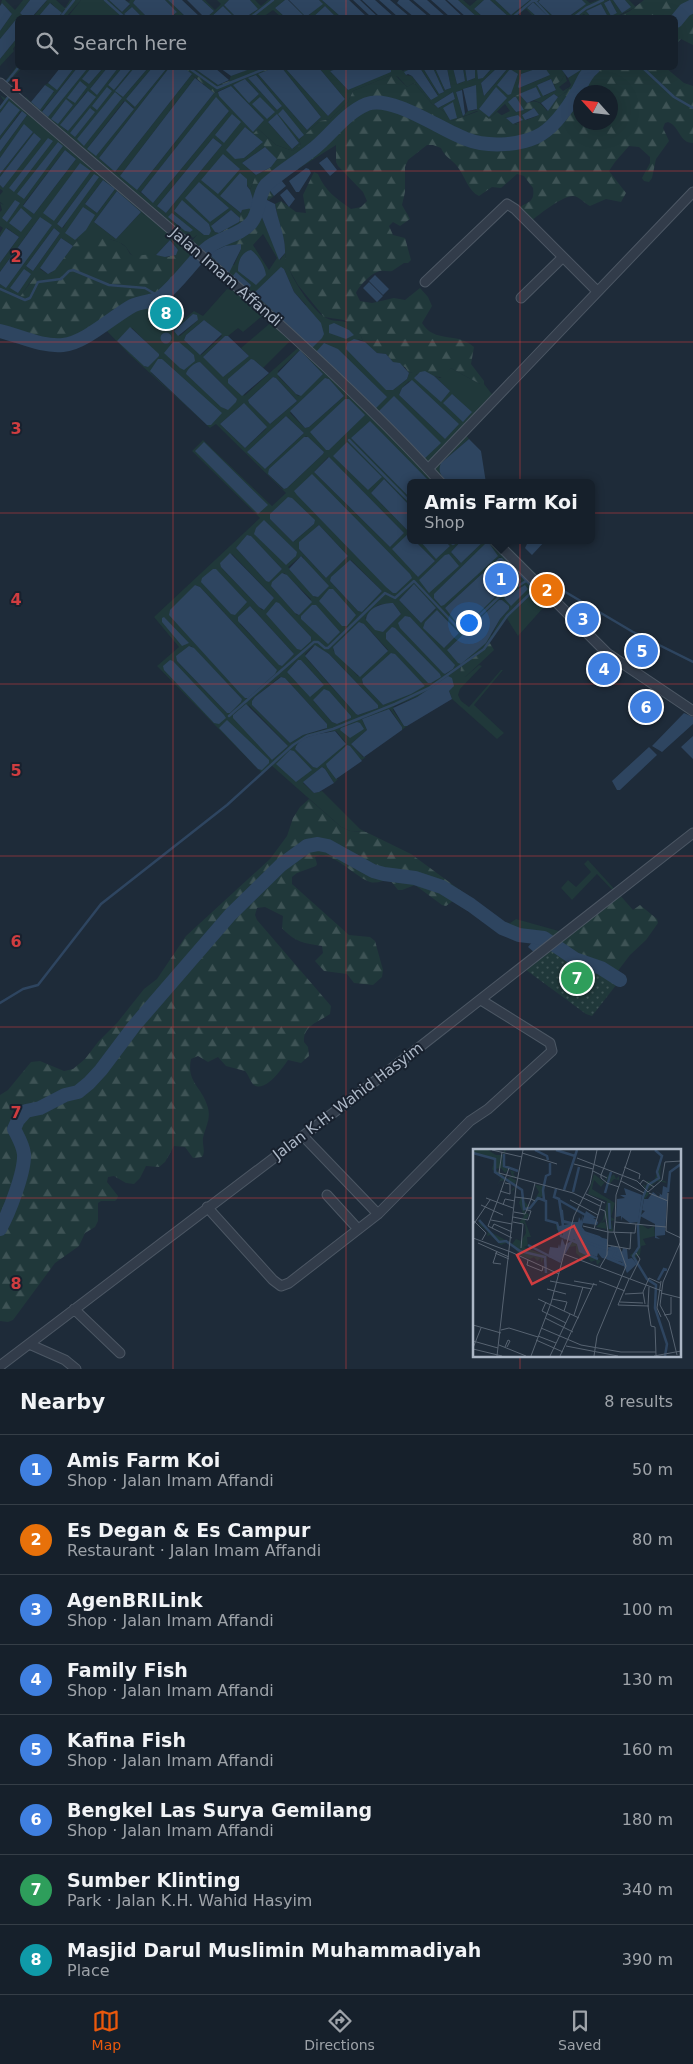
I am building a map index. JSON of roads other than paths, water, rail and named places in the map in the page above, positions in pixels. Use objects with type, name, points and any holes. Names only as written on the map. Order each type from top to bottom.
[{"type":"street","name":"Jalan Imam Affandi","points":[[0,83],[197,250],[305,346],[437,479]]},
{"type":"street","points":[[428,469],[693,192]]},
{"type":"street","points":[[425,282],[507,204],[515,209],[597,291]]},
{"type":"street","points":[[521,298],[563,257]]},
{"type":"street","points":[[498,544],[607,653],[693,711]]},
{"type":"street","name":"Jalan K.H. Wahid Hasyim","points":[[0,1366],[303,1136],[693,834]]},
{"type":"street","points":[[207,1207],[273,1280],[282,1286],[289,1283],[378,1214],[470,1121],[488,1109],[552,1051],[550,1043],[480,1000]]},
{"type":"street","points":[[303,1136],[378,1214]]},
{"type":"street","points":[[327,1195],[358,1229]]},
{"type":"street","points":[[74,1309],[120,1353]]},
{"type":"street","points":[[29,1344],[65,1360],[76,1369]]},
{"type":"water","points":[[30,0],[47,0],[34,15],[22,15],[20,13]]},
{"type":"water","points":[[109,0],[125,0],[130,4],[122,12]]},
{"type":"water","points":[[135,0],[165,0],[177,12],[173,15],[145,15],[133,3]]},
{"type":"water","points":[[168,0],[182,0],[198,15],[184,15]]},
{"type":"water","points":[[187,0],[202,0],[214,11],[209,15],[202,15]]},
{"type":"water","points":[[229,0],[250,0],[258,9],[249,15],[234,15],[224,5]]},
{"type":"water","points":[[285,0],[288,0],[303,15],[283,15],[275,8]]},
{"type":"water","points":[[289,0],[319,0],[323,4],[309,15],[304,15]]},
{"type":"water","points":[[322,0],[349,0],[365,15],[339,15]]},
{"type":"water","points":[[353,0],[360,0],[376,15],[369,15]]},
{"type":"water","points":[[362,0],[375,0],[392,15],[378,15]]},
{"type":"water","points":[[379,0],[390,0],[408,15],[396,15]]},
{"type":"water","points":[[399,0],[409,0],[427,15],[412,15],[397,3]]},
{"type":"water","points":[[413,0],[427,0],[444,15],[431,15]]},
{"type":"water","points":[[431,0],[445,0],[461,15],[448,15]]},
{"type":"water","points":[[447,0],[458,0],[475,15],[464,15]]},
{"type":"water","points":[[484,0],[490,0],[507,15],[481,15],[474,9]]},
{"type":"water","points":[[495,0],[530,0],[511,15]]},
{"type":"water","points":[[540,0],[582,0],[586,4],[571,15],[552,15],[538,2]]},
{"type":"water","points":[[610,0],[617,13],[610,15],[604,3]]},
{"type":"water","points":[[613,0],[625,0],[631,7],[622,13]]},
{"type":"water","points":[[533,2],[547,15],[535,15],[527,8]]},
{"type":"water","points":[[2,3],[12,14],[0,31],[0,6]]},
{"type":"water","points":[[50,3],[62,13],[60,15],[40,15]]},
{"type":"water","points":[[601,4],[607,15],[589,15],[586,11]]},
{"type":"water","points":[[223,6],[232,15],[213,15]]},
{"type":"water","points":[[325,6],[334,15],[315,15]]},
{"type":"water","points":[[132,7],[140,15],[125,15],[124,14]]},
{"type":"water","points":[[15,21],[15,40],[0,59],[0,39]]},
{"type":"water","points":[[58,70],[72,70],[57,90],[48,83]]},
{"type":"water","points":[[75,70],[86,70],[48,117],[42,112]]},
{"type":"water","points":[[89,70],[101,70],[89,84],[82,79]]},
{"type":"water","points":[[105,70],[116,70],[97,95],[90,89]]},
{"type":"water","points":[[120,70],[130,70],[114,90],[108,85]]},
{"type":"water","points":[[132,70],[146,70],[123,97],[115,91]]},
{"type":"water","points":[[150,70],[165,70],[135,107],[126,99]]},
{"type":"water","points":[[167,70],[187,70],[192,74],[115,172],[99,158]]},
{"type":"water","points":[[197,70],[217,70],[229,80],[218,85]]},
{"type":"water","points":[[223,70],[248,70],[231,76]]},
{"type":"water","points":[[268,70],[284,70],[321,117],[307,130],[258,74]]},
{"type":"water","points":[[287,70],[321,70],[345,99],[328,116]]},
{"type":"water","points":[[391,70],[391,72],[348,90],[330,71]]},
{"type":"water","points":[[408,70],[421,70],[438,96],[431,100],[412,76],[406,75],[404,72]]},
{"type":"water","points":[[424,70],[434,70],[444,92],[439,94]]},
{"type":"water","points":[[436,70],[447,70],[451,88],[445,90]]},
{"type":"water","points":[[454,70],[463,70],[465,81],[457,84]]},
{"type":"water","points":[[465,70],[475,70],[475,78],[467,81]]},
{"type":"water","points":[[477,70],[490,70],[483,78],[478,79]]},
{"type":"water","points":[[495,70],[506,70],[484,96],[481,83]]},
{"type":"water","points":[[509,70],[518,74],[511,94],[508,95],[497,85]]},
{"type":"water","points":[[532,70],[546,70],[550,75],[519,88],[521,74]]},
{"type":"water","points":[[562,70],[581,70],[568,78]]},
{"type":"water","points":[[256,75],[282,106],[277,110],[248,78]]},
{"type":"water","points":[[195,78],[214,93],[137,190],[120,176]]},
{"type":"water","points":[[245,79],[259,94],[249,103],[233,85]]},
{"type":"water","points":[[551,79],[556,90],[543,96],[537,85]]},
{"type":"water","points":[[80,81],[87,87],[75,103],[67,98]]},
{"type":"water","points":[[45,85],[54,91],[40,110],[31,102]]},
{"type":"water","points":[[476,85],[477,109],[468,111],[463,89]]},
{"type":"water","points":[[231,86],[264,120],[253,132],[219,96],[218,92]]},
{"type":"water","points":[[107,87],[112,91],[97,110],[92,106]]},
{"type":"water","points":[[496,87],[507,98],[489,117],[479,109]]},
{"type":"water","points":[[536,87],[541,97],[527,103],[519,94]]},
{"type":"water","points":[[462,90],[465,114],[463,116],[456,92]]},
{"type":"water","points":[[88,91],[96,97],[68,131],[60,125]]},
{"type":"water","points":[[115,92],[122,98],[84,146],[77,139]]},
{"type":"water","points":[[453,92],[455,99],[438,108],[434,104]]},
{"type":"water","points":[[554,94],[558,97],[548,111],[541,103]]},
{"type":"water","points":[[216,97],[229,111],[153,203],[141,192]]},
{"type":"water","points":[[260,97],[275,112],[267,119],[252,104]]},
{"type":"water","points":[[516,97],[524,110],[516,112],[508,102]]},
{"type":"water","points":[[66,99],[73,105],[58,124],[51,119]]},
{"type":"water","points":[[9,101],[20,110],[0,136],[0,113]]},
{"type":"water","points":[[125,101],[134,109],[96,156],[87,149]]},
{"type":"water","points":[[453,102],[457,118],[450,120],[443,108]]},
{"type":"water","points":[[90,108],[95,112],[75,137],[70,133]]},
{"type":"water","points":[[534,108],[539,115],[525,120],[522,115]]},
{"type":"water","points":[[283,109],[304,135],[299,139],[278,114]]},
{"type":"water","points":[[22,111],[27,115],[0,152],[0,140]]},
{"type":"water","points":[[232,114],[241,122],[224,143],[215,135]]},
{"type":"water","points":[[277,114],[299,143],[292,149],[268,122]]},
{"type":"water","points":[[518,115],[523,120],[513,124],[506,118]]},
{"type":"water","points":[[24,124],[33,132],[0,174],[0,158]]},
{"type":"water","points":[[245,127],[263,142],[244,158],[235,159],[226,150]]},
{"type":"water","points":[[34,133],[41,139],[3,188],[0,185],[0,177]]},
{"type":"water","points":[[48,138],[53,141],[14,192],[9,188]]},
{"type":"water","points":[[213,138],[222,145],[166,213],[157,206]]},
{"type":"water","points":[[58,142],[63,146],[24,199],[17,194]]},
{"type":"water","points":[[265,147],[277,159],[271,167],[256,175],[242,163]]},
{"type":"water","points":[[65,150],[76,159],[34,214],[23,206]]},
{"type":"water","points":[[223,154],[240,169],[218,194],[201,180]]},
{"type":"water","points":[[327,157],[337,170],[330,176],[319,163]]},
{"type":"water","points":[[80,163],[91,171],[54,221],[43,213]]},
{"type":"water","points":[[306,168],[311,173],[299,192],[296,192],[289,181]]},
{"type":"water","points":[[240,173],[247,179],[247,186],[255,205],[252,208],[242,210],[241,213],[220,196]]},
{"type":"water","points":[[94,174],[99,177],[62,228],[57,224]]},
{"type":"water","points":[[103,180],[115,189],[97,213],[85,204]]},
{"type":"water","points":[[281,180],[286,186],[274,196],[268,188]]},
{"type":"water","points":[[199,182],[229,208],[210,222],[185,198]]},
{"type":"water","points":[[287,189],[295,199],[289,207],[280,195]]},
{"type":"water","points":[[117,191],[141,212],[116,239],[94,222]]},
{"type":"water","points":[[265,199],[275,204],[285,244],[285,253],[279,260],[261,215]]},
{"type":"water","points":[[15,200],[20,203],[7,222],[2,218]]},
{"type":"water","points":[[182,200],[209,224],[211,231],[209,235],[204,235],[174,211]]},
{"type":"water","points":[[83,207],[95,215],[86,230],[75,240],[65,233]]},
{"type":"water","points":[[21,208],[32,218],[21,232],[9,223]]},
{"type":"water","points":[[231,210],[240,218],[239,222],[219,233],[215,232],[211,226]]},
{"type":"water","points":[[172,213],[193,230],[190,232],[185,231],[168,217]]},
{"type":"water","points":[[40,217],[52,225],[6,288],[0,284],[0,272]]},
{"type":"water","points":[[6,228],[19,237],[0,263],[0,237]]},
{"type":"water","points":[[54,228],[60,233],[33,271],[26,266]]},
{"type":"water","points":[[61,238],[73,246],[55,270],[48,274],[40,268]]},
{"type":"water","points":[[170,240],[178,250],[176,255],[165,257],[156,255]]},
{"type":"water","points":[[241,244],[241,249],[229,273],[210,253],[225,246]]},
{"type":"water","points":[[251,250],[261,261],[266,275],[256,285],[238,271],[241,258]]},
{"type":"water","points":[[281,267],[284,269],[294,292],[321,323],[324,334],[312,348],[254,293]]},
{"type":"water","points":[[24,269],[31,274],[18,293],[10,288]]},
{"type":"water","points":[[236,272],[251,285],[249,290],[232,277]]},
{"type":"water","points":[[375,275],[389,289],[383,295],[369,281]]},
{"type":"water","points":[[369,282],[383,296],[377,302],[363,288]]},
{"type":"water","points":[[193,314],[197,315],[198,320],[178,336],[174,331]]},
{"type":"water","points":[[204,320],[222,334],[200,355],[184,340],[186,335]]},
{"type":"water","points":[[334,323],[349,330],[354,335],[346,339],[329,333],[329,325]]},
{"type":"water","points":[[130,327],[159,354],[148,367],[144,366],[117,341]]},
{"type":"water","points":[[166,332],[172,338],[166,344],[160,338]]},
{"type":"water","points":[[225,336],[228,336],[249,356],[223,377],[203,357]]},
{"type":"water","points":[[354,339],[365,342],[377,353],[386,354],[393,362],[400,363],[409,373],[407,379],[393,390],[386,390],[346,349],[347,343]]},
{"type":"water","points":[[173,342],[179,342],[194,355],[195,361],[184,370],[164,353]]},
{"type":"water","points":[[324,343],[338,349],[387,397],[374,410],[316,352]]},
{"type":"water","points":[[300,350],[323,374],[301,396],[296,394],[277,374]]},
{"type":"water","points":[[158,359],[162,359],[222,413],[211,425],[207,425],[150,371]]},
{"type":"water","points":[[251,359],[269,373],[242,396],[228,383],[228,379]]},
{"type":"water","points":[[200,362],[237,399],[228,410],[221,407],[186,374],[192,366]]},
{"type":"water","points":[[425,371],[434,376],[450,391],[441,402],[414,378],[420,372]]},
{"type":"water","points":[[273,377],[297,401],[270,424],[248,400]]},
{"type":"water","points":[[325,378],[329,379],[344,396],[309,427],[305,428],[290,411]]},
{"type":"water","points":[[412,380],[459,424],[445,439],[399,395],[402,388]]},
{"type":"water","points":[[452,394],[472,412],[463,422],[443,403]]},
{"type":"water","points":[[394,396],[441,443],[423,460],[377,413]]},
{"type":"water","points":[[345,399],[349,399],[365,415],[329,450],[326,450],[310,432]]},
{"type":"water","points":[[244,403],[267,427],[245,448],[220,424]]},
{"type":"water","points":[[286,416],[304,433],[265,469],[247,452]]},
{"type":"water","points":[[370,421],[427,479],[407,479],[407,495],[351,438]]},
{"type":"water","points":[[304,437],[308,437],[324,452],[284,489],[268,474],[269,469]]},
{"type":"water","points":[[469,439],[481,451],[485,479],[444,479],[440,471],[441,463]]},
{"type":"water","points":[[204,442],[268,505],[258,514],[195,451]]},
{"type":"water","points":[[347,442],[382,477],[368,490],[333,456]]},
{"type":"water","points":[[329,457],[404,533],[390,547],[314,472]]},
{"type":"water","points":[[312,474],[410,574],[412,578],[396,593],[393,593],[386,587],[294,491]]},
{"type":"water","points":[[384,479],[407,503],[407,530],[371,493]]},
{"type":"water","points":[[288,497],[292,498],[315,520],[314,524],[293,542],[270,519],[270,514]]},
{"type":"water","points":[[264,520],[297,552],[296,556],[286,565],[254,534],[256,528]]},
{"type":"water","points":[[319,525],[348,556],[326,578],[299,549],[299,542]]},
{"type":"water","points":[[247,535],[251,536],[282,569],[269,582],[236,548]]},
{"type":"water","points":[[407,535],[407,544],[418,544],[435,561],[418,577],[392,549]]},
{"type":"water","points":[[423,544],[448,544],[450,546],[436,559]]},
{"type":"water","points":[[458,544],[481,544],[461,563],[451,552]]},
{"type":"water","points":[[485,544],[490,544],[498,556],[444,605],[441,606],[434,598],[434,594]]},
{"type":"water","points":[[527,544],[542,544],[532,555],[525,548]]},
{"type":"water","points":[[230,553],[274,598],[264,610],[221,567],[220,563]]},
{"type":"water","points":[[449,554],[459,566],[429,593],[419,580],[445,555]]},
{"type":"water","points":[[301,556],[329,586],[318,597],[313,596],[289,569]]},
{"type":"water","points":[[499,558],[502,558],[509,565],[489,582],[496,596],[467,625],[462,628],[460,627],[445,608]]},
{"type":"water","points":[[350,560],[382,591],[362,612],[358,611],[330,581],[331,577]]},
{"type":"water","points":[[213,569],[216,569],[247,602],[235,615],[231,614],[201,582],[202,578]]},
{"type":"water","points":[[282,573],[287,575],[312,602],[299,615],[271,586],[272,582]]},
{"type":"water","points":[[513,573],[521,580],[520,582],[500,593],[499,590]]},
{"type":"water","points":[[414,584],[436,608],[421,623],[399,600]]},
{"type":"water","points":[[195,585],[200,587],[277,670],[248,698],[245,698],[239,692],[169,615],[170,610]]},
{"type":"water","points":[[525,585],[528,589],[511,606],[504,598]]},
{"type":"water","points":[[329,589],[333,589],[356,615],[347,626],[342,626],[319,601]]},
{"type":"water","points":[[499,600],[502,600],[509,606],[509,609],[500,619],[486,643],[461,664],[458,663],[447,650]]},
{"type":"water","points":[[276,602],[311,637],[311,641],[301,650],[297,649],[266,614]]},
{"type":"water","points":[[393,603],[401,614],[383,632],[375,630],[366,620],[369,612],[380,605]]},
{"type":"water","points":[[312,605],[316,605],[340,632],[328,644],[301,619],[301,616]]},
{"type":"water","points":[[250,606],[294,654],[282,666],[238,621],[238,617]]},
{"type":"water","points":[[437,610],[459,633],[444,648],[423,628],[425,622]]},
{"type":"water","points":[[405,616],[410,617],[455,665],[453,669],[445,674],[443,673],[400,628],[398,623]]},
{"type":"water","points":[[164,617],[189,643],[182,646],[162,622]]},
{"type":"water","points":[[359,622],[364,624],[388,651],[360,677],[335,654],[333,647]]},
{"type":"water","points":[[392,627],[441,677],[428,683],[386,639],[386,633]]},
{"type":"water","points":[[315,645],[329,654],[378,705],[378,708],[356,714],[305,656]]},
{"type":"water","points":[[189,646],[194,648],[242,699],[230,713],[227,713],[177,661],[176,656]]},
{"type":"water","points":[[391,653],[395,654],[425,686],[411,694],[383,705],[363,684],[362,679]]},
{"type":"water","points":[[170,660],[226,718],[219,724],[214,723],[164,670],[163,666]]},
{"type":"water","points":[[298,660],[301,660],[324,685],[310,697],[287,672]]},
{"type":"water","points":[[448,676],[452,678],[454,686],[449,691],[452,699],[404,726],[393,708],[417,697]]},
{"type":"water","points":[[281,677],[285,678],[327,724],[327,728],[303,735],[290,743],[252,705],[255,697]]},
{"type":"water","points":[[324,689],[329,691],[351,718],[337,724],[332,722],[313,700]]},
{"type":"water","points":[[246,704],[288,746],[272,760],[233,718],[233,715]]},
{"type":"water","points":[[389,709],[402,727],[402,730],[364,757],[351,744],[367,730],[362,719]]},
{"type":"water","points":[[684,713],[693,717],[693,724],[662,752],[652,746]]},
{"type":"water","points":[[227,720],[269,760],[269,763],[262,770],[258,769],[219,728]]},
{"type":"water","points":[[357,722],[364,729],[350,738],[340,730],[341,728]]},
{"type":"water","points":[[335,731],[346,744],[317,768],[313,767],[295,749],[306,738]]},
{"type":"water","points":[[693,736],[693,759],[681,747]]},
{"type":"water","points":[[347,745],[350,746],[362,761],[336,779],[326,764]]},
{"type":"water","points":[[649,747],[657,755],[620,790],[617,790],[612,781]]},
{"type":"water","points":[[290,750],[294,751],[312,770],[296,782],[276,764]]},
{"type":"water","points":[[322,767],[334,783],[314,793],[303,782]]},
{"type":"water","points":[[542,940],[548,943],[535,953],[528,947],[533,941]]},
{"type":"waterway","points":[[62,15],[74,0]]},
{"type":"waterway","points":[[105,0],[122,15]]},
{"type":"waterway","points":[[254,15],[273,0]]},
{"type":"waterway","points":[[516,15],[532,1],[537,0]]},
{"type":"waterway","points":[[577,15],[586,8],[603,0]]},
{"type":"waterway","points":[[536,2],[548,15]]},
{"type":"waterway","points":[[678,19],[685,10],[693,6]]},
{"type":"waterway","points":[[5,84],[16,70]]},
{"type":"waterway","points":[[192,70],[217,88],[262,70]]},
{"type":"waterway","points":[[0,331],[39,343],[63,345],[89,335],[132,306],[161,297],[205,250],[216,242],[246,228],[251,223],[266,185],[312,150],[352,113],[367,104],[390,104],[474,142],[510,144],[536,137],[549,129],[566,110],[591,70]]},
{"type":"waterway","points":[[645,70],[674,97],[693,108]]},
{"type":"waterway","points":[[0,108],[9,96],[8,94]]},
{"type":"waterway","points":[[0,289],[25,300],[30,298],[38,282],[61,279],[69,271],[73,270],[109,285],[145,288],[160,297]]},
{"type":"waterway","points":[[349,440],[407,499]]},
{"type":"waterway","points":[[493,544],[534,589]]},
{"type":"waterway","points":[[229,716],[314,642],[318,642],[325,648],[328,648],[385,593],[395,598],[414,581],[462,632],[498,598],[526,581]]},
{"type":"waterway","points":[[542,586],[550,585],[557,587],[633,632],[693,662]]},
{"type":"waterway","points":[[0,1003],[23,989],[38,985],[101,904],[227,805],[293,745],[307,736],[333,729],[429,688],[484,649],[507,616],[537,587]]},
{"type":"waterway","points":[[0,1229],[16,1192],[24,1162],[23,1147],[14,1129],[18,1120],[26,1111],[40,1108],[65,1095],[78,1092],[89,1083],[134,1026],[230,915],[281,865],[307,846],[318,844],[328,846],[373,871],[415,878],[442,887],[502,928],[519,935],[544,938],[575,959],[601,968],[620,980]]},
{"type":"place","name":"Masjid Darul Muslimin Muhammadiyah","points":[[166,313]]},
{"type":"place","name":"Amis Farm Koi","points":[[501,579]]},
{"type":"place","name":"Es Degan & Es Campur","points":[[547,590]]},
{"type":"place","name":"AgenBRILink","points":[[583,619]]},
{"type":"place","name":"Kafina Fish","points":[[642,651]]},
{"type":"place","name":"Family Fish","points":[[604,669]]},
{"type":"place","name":"Bengkel Las Surya Gemilang","points":[[646,707]]},
{"type":"place","name":"Sumber Klinting","points":[[577,978]]}]
